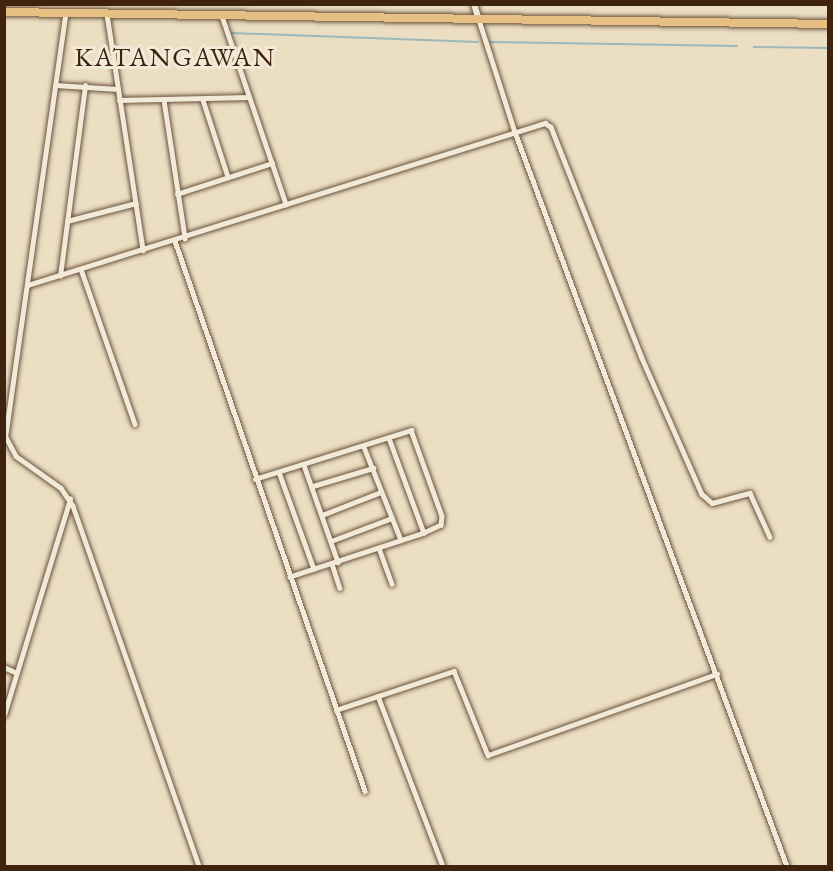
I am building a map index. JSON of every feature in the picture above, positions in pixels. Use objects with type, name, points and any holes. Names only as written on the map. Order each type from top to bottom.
[{"type":"highway","points":[[4,12],[828,24]]},
{"type":"street","points":[[474,4],[515,132],[787,867]]},
{"type":"street","points":[[66,13],[6,437],[16,456],[70,498],[199,867]]},
{"type":"street","points":[[107,14],[144,250]]},
{"type":"street","points":[[222,16],[286,204]]},
{"type":"street","points":[[55,85],[118,88]]},
{"type":"street","points":[[60,276],[85,86]]},
{"type":"street","points":[[119,100],[249,98]]},
{"type":"street","points":[[164,100],[185,238]]},
{"type":"street","points":[[204,100],[228,177]]},
{"type":"street","points":[[28,285],[185,238],[542,123],[551,127],[641,356],[702,494],[712,503],[750,493],[770,537]]},
{"type":"street","points":[[177,194],[272,163]]},
{"type":"street","points":[[67,221],[136,203]]},
{"type":"street","points":[[175,241],[255,479],[365,790]]},
{"type":"street","points":[[81,269],[135,424]]},
{"type":"street","points":[[255,479],[364,447],[408,429],[413,433],[442,516],[441,525],[424,533],[290,577]]},
{"type":"street","points":[[389,438],[424,533]]},
{"type":"street","points":[[364,447],[401,540]]},
{"type":"street","points":[[304,465],[338,562]]},
{"type":"street","points":[[312,486],[373,468]]},
{"type":"street","points":[[279,472],[314,569]]},
{"type":"street","points":[[322,514],[381,492]]},
{"type":"street","points":[[4,715],[70,498]]},
{"type":"street","points":[[332,541],[392,518]]},
{"type":"street","points":[[379,548],[392,584]]},
{"type":"street","points":[[332,564],[340,588]]},
{"type":"street","points":[[5,666],[17,673]]},
{"type":"street","points":[[336,710],[454,671],[488,755],[717,674]]},
{"type":"street","points":[[378,696],[443,867]]},
{"type":"waterway","points":[[232,33],[478,42]]},
{"type":"waterway","points":[[490,42],[737,46]]},
{"type":"waterway","points":[[754,47],[828,48]]},
{"type":"district","name":"KATANGAWAN","points":[[175,57]]}]
